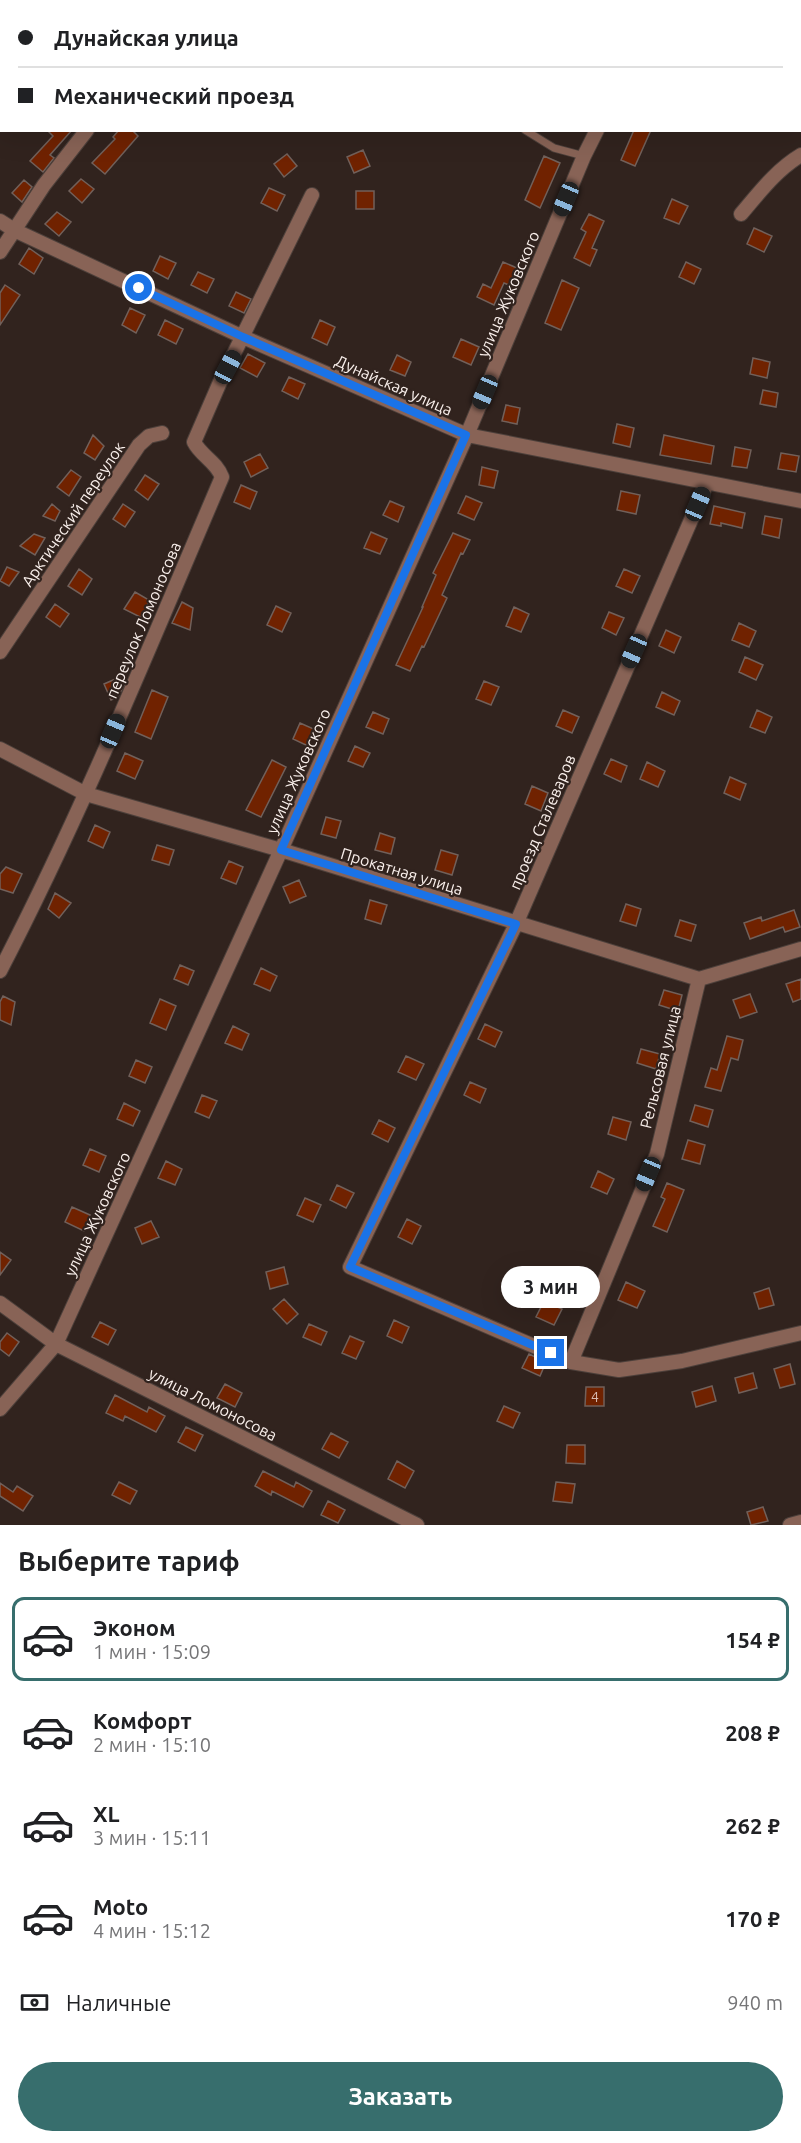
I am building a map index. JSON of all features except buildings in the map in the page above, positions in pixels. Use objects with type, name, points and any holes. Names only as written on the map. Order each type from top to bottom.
[{"type":"street","points":[[0,252],[44,185],[85,132]]},
{"type":"street","name":"улица Жуковского","points":[[0,1409],[56,1344],[281,850],[466,435],[596,132]]},
{"type":"street","points":[[741,214],[775,175],[801,155]]},
{"type":"street","points":[[243,337],[312,195]]},
{"type":"street","name":"Дунайская улица","points":[[0,221],[14,230],[243,337],[466,435],[801,501]]},
{"type":"street","name":"переулок Ломоносова","points":[[0,971],[86,794],[222,477],[218,468],[199,452],[194,442],[220,382],[243,337]]},
{"type":"street","name":"Арктический переулок","points":[[0,652],[139,445],[149,436],[162,433]]},
{"type":"street","name":"проезд Сталеваров","points":[[571,1362],[350,1267],[516,924],[707,483]]},
{"type":"street","name":"Прокатная улица","points":[[0,749],[86,794],[281,850],[699,979]]},
{"type":"street","points":[[699,979],[801,949]]},
{"type":"street","name":"Рельсовая улица","points":[[571,1362],[657,1154],[699,979]]},
{"type":"street","name":"улица Ломоносова","points":[[0,1303],[56,1344],[417,1525]]},
{"type":"street","points":[[571,1362],[619,1370],[682,1361],[801,1333]]},
{"type":"street","points":[[790,1525],[801,1522]]},
{"type":"lane","points":[[528,132],[554,148],[584,156]]},
{"type":"route","points":[[139,288],[243,337],[466,435],[281,850],[516,924],[350,1267],[551,1353]]}]
